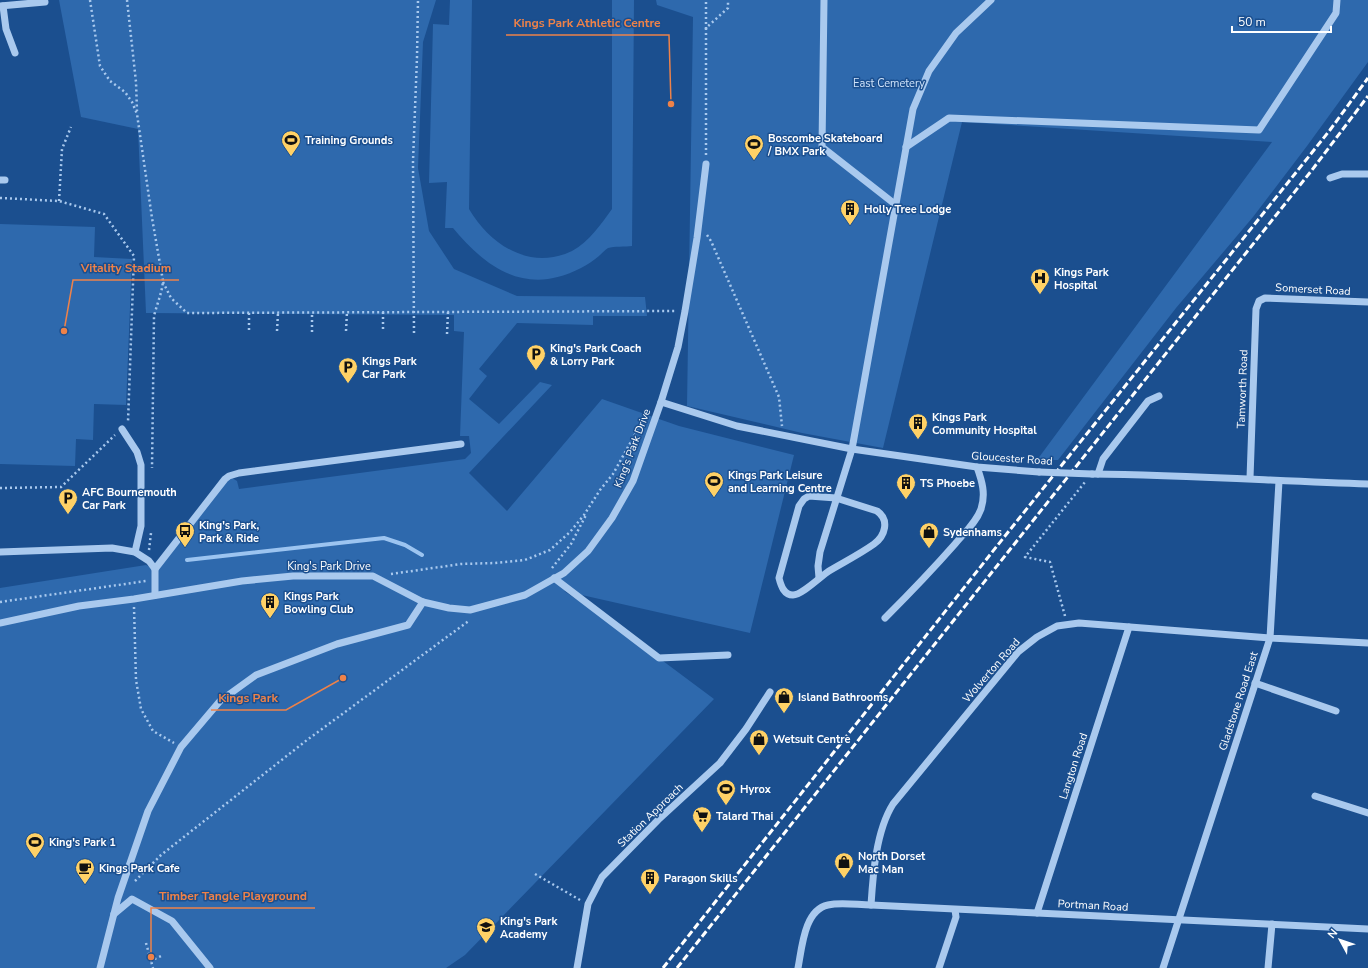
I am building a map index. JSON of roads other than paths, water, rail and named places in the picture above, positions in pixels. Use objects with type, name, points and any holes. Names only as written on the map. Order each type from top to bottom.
[{"type":"street","points":[[824,0],[822,147],[896,205]]},
{"type":"street","points":[[819,578],[818,566],[820,552],[852,449],[913,109],[929,71],[956,33],[991,0]]},
{"type":"street","points":[[906,147],[949,118],[1259,130],[1336,13],[1337,0]]},
{"type":"street","points":[[15,53],[6,28],[1,6],[45,2]]},
{"type":"street","name":"King's Park Drive","points":[[0,623],[79,606],[134,599],[242,581],[293,576],[373,576],[423,602],[448,608],[470,610],[525,595],[564,573],[588,551],[612,518],[633,481],[661,402],[678,347],[685,311],[706,164]]},
{"type":"street","points":[[1330,178],[1342,174],[1368,174]]},
{"type":"street","name":"Somerset Road","points":[[1259,301],[1265,298],[1368,302]]},
{"type":"street","name":"Tamworth Road","points":[[1250,478],[1256,309],[1259,301]]},
{"type":"street","points":[[1095,474],[1103,459],[1148,401],[1160,396]]},
{"type":"street","name":"Gloucester Road","points":[[661,402],[737,426],[852,449],[977,467],[1039,472],[1250,478],[1279,481],[1368,484]]},
{"type":"street","points":[[122,429],[137,452],[141,465],[141,526],[135,552]]},
{"type":"street","points":[[155,569],[225,479],[229,476],[239,473],[333,462],[408,450],[461,444]]},
{"type":"street","points":[[885,618],[972,525],[981,510],[983,496],[983,487],[977,467]]},
{"type":"street","name":"Gladstone Road East","points":[[1163,968],[1270,638],[1279,481]]},
{"type":"street","points":[[809,496],[836,498],[883,515],[885,521],[884,529],[875,544],[819,578],[797,594],[792,595],[785,592],[781,586],[779,578],[789,537],[801,502],[809,496]]},
{"type":"street","points":[[0,552],[112,548],[135,552],[149,561],[155,569],[155,595]]},
{"type":"street","points":[[554,578],[659,658],[728,655]]},
{"type":"street","points":[[100,968],[118,898],[148,811],[181,747],[220,701],[256,675],[337,644],[408,625],[423,602]]},
{"type":"street","name":"Wolverton Road","points":[[871,905],[873,873],[883,826],[886,815],[893,804],[1018,652],[1037,637],[1056,626],[1078,623],[1270,638],[1368,643]]},
{"type":"street","name":"Langton Road","points":[[1037,913],[1129,627]]},
{"type":"street","points":[[1255,683],[1336,711]]},
{"type":"street","name":"Station Approach","points":[[577,968],[588,904],[602,877],[658,820],[720,763],[746,729],[770,692]]},
{"type":"street","points":[[1315,796],[1368,813]]},
{"type":"street","points":[[114,914],[132,899],[172,922],[210,968]]},
{"type":"street","name":"Portman Road","points":[[798,968],[807,926],[812,916],[819,909],[828,905],[871,905],[1368,929]]},
{"type":"street","points":[[939,968],[956,917],[955,910]]},
{"type":"street","points":[[1268,968],[1272,924]]},
{"type":"waterway","points":[[187,560],[384,538],[405,545],[422,555]]},
{"type":"railway","points":[[663,968],[997,546],[1330,130],[1368,78]]},
{"type":"railway","points":[[677,968],[1312,170],[1368,96]]},
{"type":"place","name":"Kings Park Athletic Centre","points":[[671,104]]},
{"type":"place","name":"Training Grounds","points":[[291,157]]},
{"type":"place","name":"Boscombe Skateboard / BMX Park","points":[[754,161]]},
{"type":"place","name":"Holly Tree Lodge","points":[[850,226]]},
{"type":"place","name":"Kings Park Hospital","points":[[1040,295]]},
{"type":"place","name":"Vitality Stadium","points":[[64,331]]},
{"type":"place","name":"King's Park Coach & Lorry Park","points":[[536,371]]},
{"type":"place","name":"Kings Park Car Park","points":[[348,384]]},
{"type":"place","name":"Kings Park Community Hospital","points":[[918,440]]},
{"type":"place","name":"Kings Park Leisure and Learning Centre","points":[[714,498]]},
{"type":"place","name":"TS Phoebe","points":[[906,500]]},
{"type":"place","name":"AFC Bournemouth Car Park","points":[[68,515]]},
{"type":"place","name":"King's Park, Park & Ride","points":[[185,548]]},
{"type":"place","name":"Sydenhams","points":[[929,549]]},
{"type":"place","name":"Kings Park Bowling Club","points":[[270,619]]},
{"type":"place","name":"Kings Park","points":[[343,678]]},
{"type":"place","name":"Island Bathrooms","points":[[784,714]]},
{"type":"place","name":"Wetsuit Centre","points":[[759,756]]},
{"type":"place","name":"Hyrox","points":[[726,806]]},
{"type":"place","name":"Talard Thai","points":[[702,833]]},
{"type":"place","name":"King's Park 1","points":[[35,859]]},
{"type":"place","name":"North Dorset Mac Man","points":[[844,879]]},
{"type":"place","name":"Kings Park Cafe","points":[[85,885]]},
{"type":"place","name":"Paragon Skills","points":[[650,895]]},
{"type":"place","name":"King's Park Academy","points":[[486,944]]},
{"type":"place","name":"Timber Tangle Playground","points":[[151,957]]},
{"type":"park label","name":"East Cemetery","points":[[889,83]]}]
